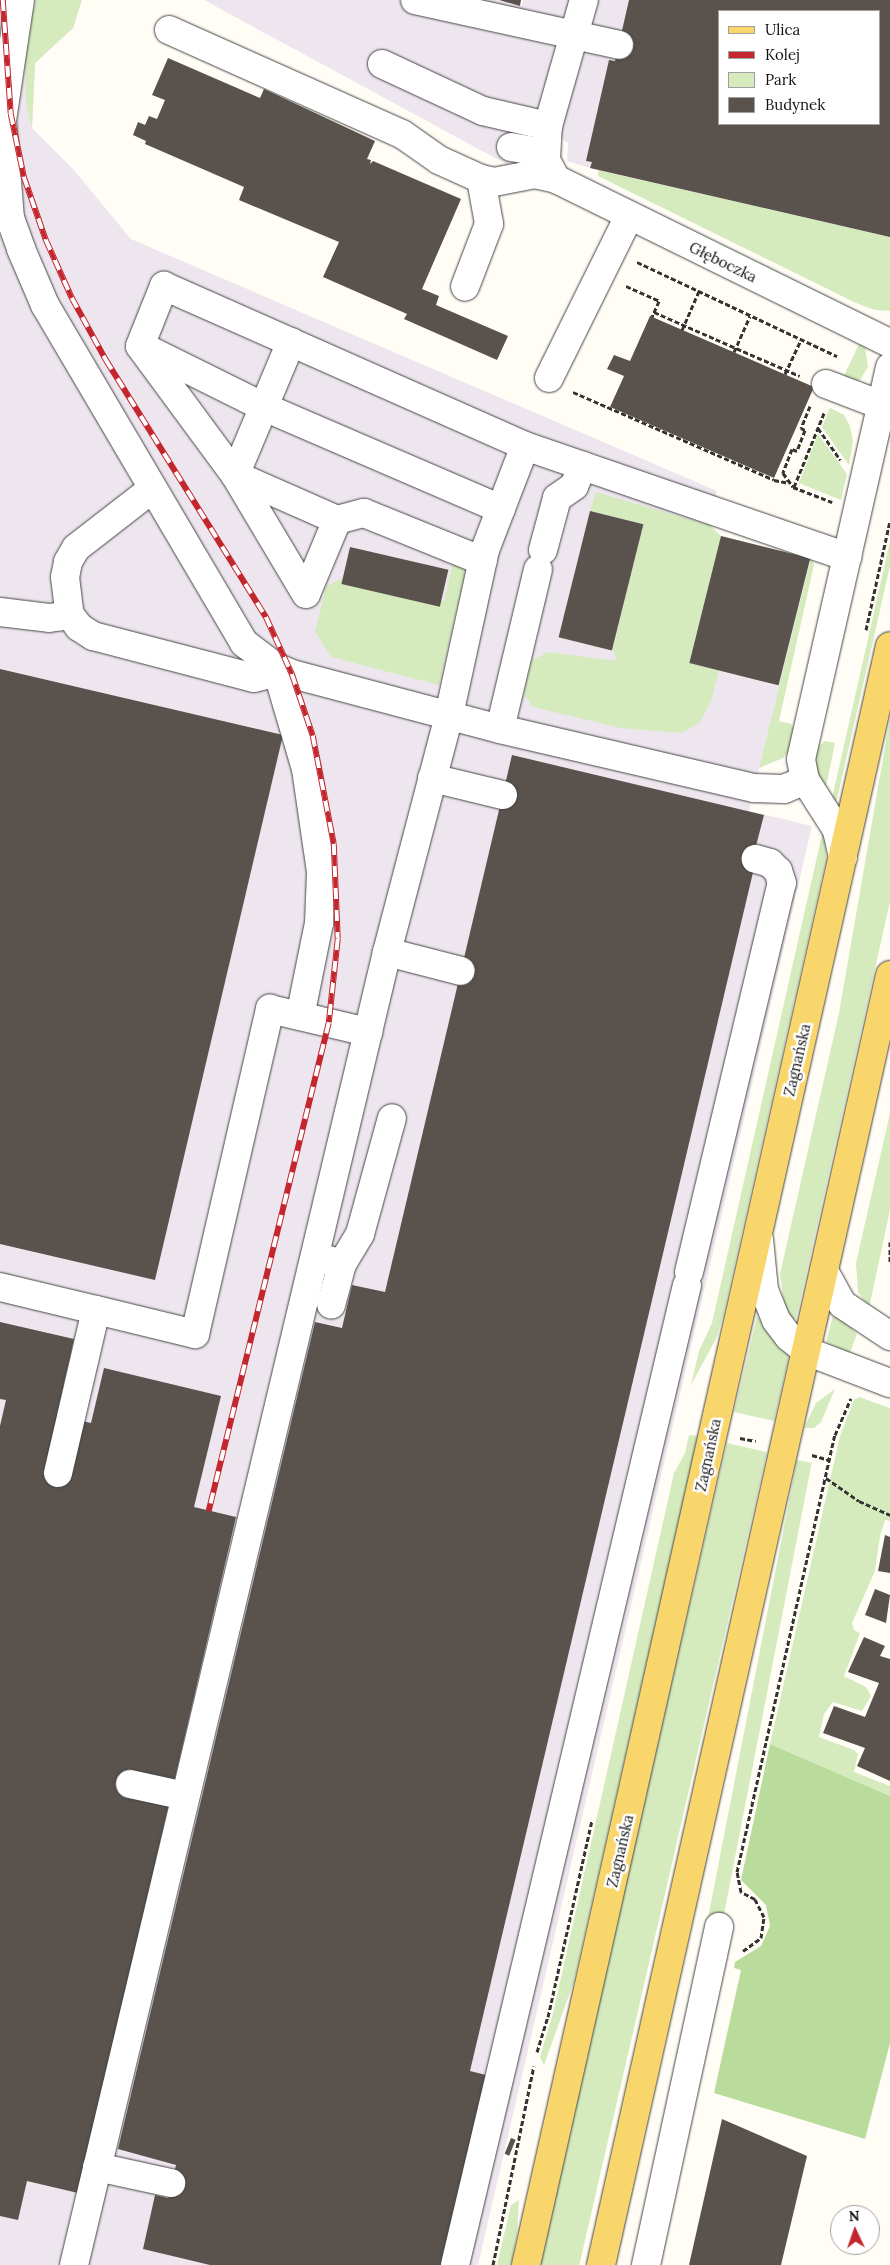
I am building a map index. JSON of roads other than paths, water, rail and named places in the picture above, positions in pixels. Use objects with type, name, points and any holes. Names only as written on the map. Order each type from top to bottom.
[{"type":"main road","name":"Zagnańska","points":[[526,2265],[890,646]]},
{"type":"main road","points":[[601,2265],[890,975]]},
{"type":"street","points":[[20,0],[2,121],[10,218],[45,305],[244,643],[276,667],[500,729],[754,788],[784,789],[805,780]]},
{"type":"street","points":[[415,0],[619,45]]},
{"type":"street","points":[[556,179],[548,170],[545,153],[548,126],[576,36],[584,0]]},
{"type":"street","points":[[169,30],[402,134],[439,160],[481,179],[489,224],[464,287]]},
{"type":"street","points":[[382,64],[482,111],[548,126]]},
{"type":"street","points":[[511,147],[545,153]]},
{"type":"street","name":"Głęboczka","points":[[481,179],[494,182],[535,174],[556,179],[890,343]]},
{"type":"street","points":[[549,378],[629,216]]},
{"type":"street","points":[[140,346],[164,286],[525,446],[847,557]]},
{"type":"street","points":[[235,475],[291,342]]},
{"type":"street","points":[[140,346],[264,407],[501,510]]},
{"type":"street","points":[[140,346],[235,475],[306,594],[337,520]]},
{"type":"street","points":[[843,857],[837,830],[805,780],[801,765],[890,367]]},
{"type":"street","points":[[817,393],[881,405]]},
{"type":"street","points":[[74,2265],[97,2167],[188,1810],[314,1256],[387,952],[449,715],[483,560],[525,446]]},
{"type":"street","points":[[500,729],[557,498],[574,486],[583,466]]},
{"type":"street","points":[[235,475],[337,520],[364,513],[483,560]]},
{"type":"street","points":[[152,489],[76,548],[68,562],[65,577],[70,615],[79,627],[93,636],[254,678],[266,675],[276,667]]},
{"type":"street","points":[[0,612],[49,618],[70,615]]},
{"type":"street","points":[[276,667],[306,768],[321,872],[319,923],[300,1016]]},
{"type":"street","points":[[432,778],[503,795]]},
{"type":"street","points":[[455,2265],[782,883],[778,871],[770,862],[756,859]]},
{"type":"street","points":[[387,952],[462,971]]},
{"type":"street","points":[[0,1287],[195,1334],[270,1009],[368,1032]]},
{"type":"street","points":[[331,1305],[342,1264],[360,1234],[392,1118]]},
{"type":"street","points":[[759,1233],[764,1290],[769,1306],[789,1337],[806,1351],[890,1383]]},
{"type":"street","points":[[314,1256],[342,1264]]},
{"type":"street","points":[[824,1271],[842,1304],[890,1336]]},
{"type":"street","points":[[58,1473],[96,1310]]},
{"type":"street","points":[[130,1784],[188,1810]]},
{"type":"street","points":[[646,2265],[719,1927]]},
{"type":"street","points":[[97,2167],[171,2183]]},
{"type":"railway","points":[[3,0],[11,114],[24,177],[46,240],[72,298],[106,360],[266,617],[292,674],[313,736],[334,844],[338,939],[329,1023],[209,1511]]}]
